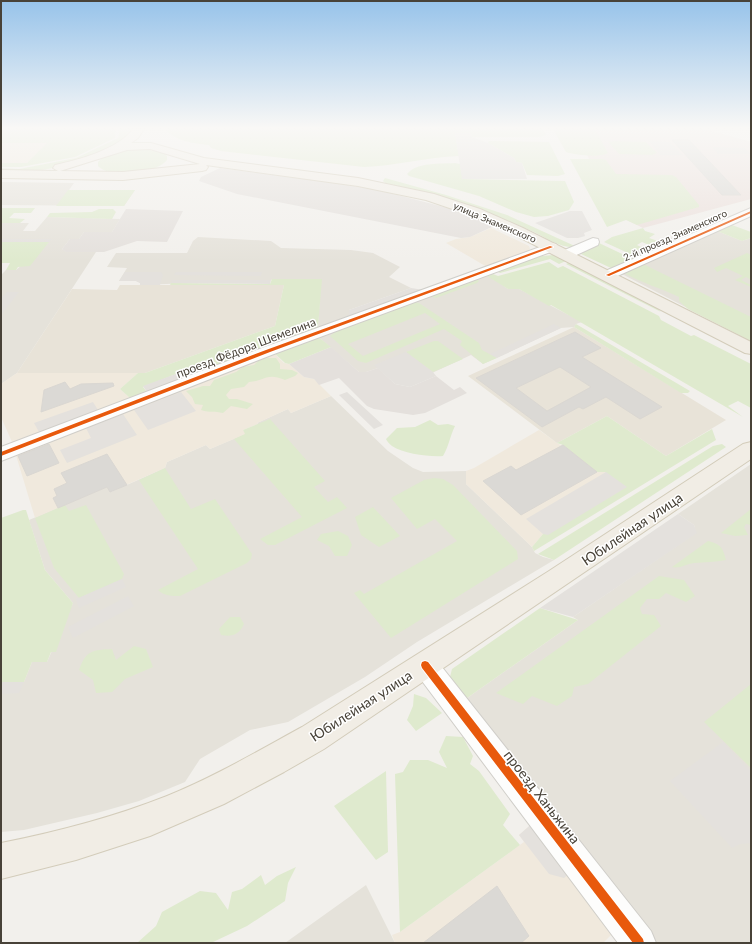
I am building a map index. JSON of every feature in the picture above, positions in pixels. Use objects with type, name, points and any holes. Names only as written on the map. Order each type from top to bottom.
[{"type":"main road","points":[[6,174],[17,173]]},
{"type":"main road","points":[[99,173],[117,176]]},
{"type":"main road","points":[[6,174],[117,176],[153,173]]},
{"type":"main road","name":"улица Знаменского","points":[[289,173],[358,182],[429,197],[475,212],[551,247],[751,349]]},
{"type":"main road","name":"Юбилейная улица","points":[[1,861],[98,837],[150,819],[241,778],[313,738],[751,450]]},
{"type":"street","name":"2-й проезд Знаменского","points":[[608,276],[751,212]]},
{"type":"street","points":[[565,254],[593,242]]},
{"type":"street","name":"проезд Фёдора Шемелина","points":[[1,454],[268,351],[551,247]]},
{"type":"street","name":"проезд Ханьжина","points":[[425,665],[639,943]]},
{"type":"shaded area","points":[[209,173],[259,173],[378,190],[448,208],[494,226],[470,237],[461,238],[237,194],[199,181],[201,177]]},
{"type":"shaded area","points":[[461,173],[525,173],[527,179],[462,179]]},
{"type":"shaded area","points":[[597,173],[751,173],[751,199],[643,228],[623,218]]},
{"type":"shaded area","points":[[1,182],[74,183],[69,190],[135,190],[124,206],[1,205]]},
{"type":"shaded area","points":[[126,209],[183,211],[167,242],[137,241],[104,252],[66,252],[62,249],[70,239],[79,239],[84,232],[112,232]]},
{"type":"shaded area","points":[[570,211],[582,211],[592,230],[584,233],[585,236],[578,238],[567,238],[535,223]]},
{"type":"shaded area","points":[[47,217],[120,219],[112,232],[84,232],[79,239],[70,239],[62,249],[67,252],[96,252],[17,373],[1,384],[1,275],[6,270],[16,270],[48,243],[1,242],[1,223],[29,223],[23,231],[35,231]]},
{"type":"shaded area","points":[[491,228],[529,246],[530,249],[527,252],[487,267],[446,243],[456,239],[470,237]]},
{"type":"shaded area","points":[[717,231],[742,241],[751,238],[751,341],[622,274],[622,272]]},
{"type":"shaded area","points":[[198,237],[271,241],[281,248],[351,250],[373,253],[400,267],[389,277],[411,288],[349,310],[349,317],[318,327],[321,279],[273,279],[140,285],[140,283],[136,281],[119,281],[127,268],[107,267],[116,253],[187,253],[193,241]]},
{"type":"shaded area","points":[[671,237],[677,240],[639,255],[633,252]]},
{"type":"shaded area","points":[[1,239],[52,239],[49,242],[1,242]]},
{"type":"shaded area","points":[[491,271],[493,274],[488,275],[508,289],[519,289],[582,322],[576,324],[574,327],[561,328],[483,364],[471,355],[432,373],[436,376],[378,368],[366,372],[359,372],[321,339],[315,337]]},
{"type":"shaded area","points":[[125,272],[161,272],[163,275],[160,285],[140,285],[140,283],[136,281],[119,281]]},
{"type":"shaded area","points":[[176,272],[262,272],[261,276],[174,275]]},
{"type":"shaded area","points":[[172,280],[271,280],[270,284],[171,283]]},
{"type":"shaded area","points":[[120,285],[284,285],[275,326],[145,373],[17,373],[72,289],[117,290]]},
{"type":"shaded area","points":[[411,288],[424,290],[349,317],[349,310]]},
{"type":"shaded area","points":[[7,292],[19,292],[1,315],[1,299]]},
{"type":"shaded area","points":[[554,324],[561,328],[497,358],[490,354]]},
{"type":"shaded area","points":[[574,327],[726,420],[666,456],[607,416],[557,443],[468,376]]},
{"type":"shaded area","points":[[331,347],[359,372],[366,372],[378,368],[395,384],[410,387],[436,376],[454,390],[460,387],[467,393],[425,413],[413,415],[374,409],[367,406],[339,378],[319,385],[314,379],[304,377],[289,364]]},
{"type":"shaded area","points":[[273,352],[284,363],[289,364],[304,377],[314,379],[331,396],[291,413],[288,409],[243,430],[246,434],[210,449],[206,445],[167,462],[165,468],[110,492],[107,487],[35,518],[15,452]]},
{"type":"shaded area","points":[[406,352],[433,372],[436,376],[410,387],[395,384],[374,365]]},
{"type":"shaded area","points":[[195,367],[199,372],[147,392],[143,386]]},
{"type":"shaded area","points":[[17,373],[138,373],[120,389],[130,398],[12,442],[1,417],[1,384]]},
{"type":"shaded area","points":[[181,392],[196,411],[148,430],[134,410]]},
{"type":"shaded area","points":[[347,392],[383,425],[374,429],[339,395]]},
{"type":"shaded area","points":[[331,396],[388,451],[413,468],[423,472],[466,471],[466,484],[532,547],[535,553],[554,560],[417,642],[365,677],[288,722],[250,730],[200,759],[185,782],[139,801],[97,813],[24,830],[1,832],[1,682],[24,682],[32,662],[47,662],[73,603],[45,570],[29,520],[107,487],[111,492],[165,468],[167,462],[206,445],[210,449],[245,434],[258,424],[257,423],[288,409],[291,413]]},
{"type":"shaded area","points":[[93,402],[98,410],[39,432],[34,423]]},
{"type":"shaded area","points":[[123,414],[137,435],[67,463],[60,450],[91,438],[86,428]]},
{"type":"shaded area","points":[[539,430],[557,443],[606,472],[543,534],[532,547],[466,484],[466,471],[474,468]]},
{"type":"shaded area","points":[[751,464],[751,943],[654,943],[460,703],[578,620],[573,617],[696,533],[694,525],[678,514]]},
{"type":"shaded area","points":[[606,472],[627,487],[548,535],[543,534],[526,519]]},
{"type":"shaded area","points":[[678,514],[694,525],[697,533],[573,617],[540,608]]},
{"type":"shaded area","points":[[122,579],[126,587],[79,608],[76,599]]},
{"type":"shaded area","points":[[128,596],[134,606],[73,638],[68,627]]},
{"type":"shaded area","points":[[1,682],[24,682],[19,693],[1,694]]},
{"type":"shaded area","points":[[723,742],[751,771],[751,843],[740,844],[732,848],[670,781]]},
{"type":"shaded area","points":[[535,821],[613,933],[603,943],[395,943],[392,935],[400,932],[524,842],[519,835]]},
{"type":"shaded area","points":[[535,821],[570,873],[564,878],[549,874],[519,835]]},
{"type":"shaded area","points":[[366,885],[395,943],[285,943]]},
{"type":"green space","points":[[462,173],[463,179],[565,181],[574,202],[569,210],[548,216],[534,217],[516,212],[479,196],[409,176],[407,174]]},
{"type":"green space","points":[[526,173],[565,174],[558,176],[527,175]]},
{"type":"green space","points":[[578,173],[672,175],[676,177],[699,205],[699,207],[637,225],[626,220],[607,227]]},
{"type":"green space","points":[[385,178],[446,195],[507,215],[577,247],[560,245],[516,224],[461,203],[424,192],[385,183],[383,181]]},
{"type":"green space","points":[[68,190],[135,190],[124,206],[56,206]]},
{"type":"green space","points":[[1,208],[35,208],[31,213],[14,213],[9,218],[25,219],[20,223],[1,223]]},
{"type":"green space","points":[[99,209],[113,209],[116,212],[112,219],[47,217],[50,213],[92,212]]},
{"type":"green space","points":[[732,225],[751,232],[751,238],[742,241],[717,231]]},
{"type":"green space","points":[[643,228],[645,231],[655,234],[649,238],[658,241],[649,245],[642,242],[637,245],[643,248],[633,252],[643,256],[639,258],[604,242],[612,237]]},
{"type":"green space","points":[[1,242],[49,242],[30,266],[18,267],[16,270],[6,270],[10,263],[1,263]]},
{"type":"green space","points":[[599,243],[635,260],[616,268],[611,268],[581,254],[581,251]]},
{"type":"green space","points":[[747,253],[751,255],[751,280],[746,277],[741,280],[751,285],[751,287],[735,280],[743,276],[726,268],[717,272],[714,268]]},
{"type":"green space","points":[[553,255],[566,261],[559,264],[550,259],[500,273],[494,270],[542,256]]},
{"type":"green space","points":[[549,262],[558,268],[563,266],[659,316],[661,320],[691,336],[694,335],[751,364],[751,408],[738,401],[728,406],[743,417],[551,305],[549,306],[519,289],[508,289],[487,276],[493,274],[498,276]]},
{"type":"green space","points":[[570,262],[652,304],[661,312],[566,264]]},
{"type":"green space","points":[[641,263],[751,317],[751,341],[688,309],[679,301],[679,297],[624,273]]},
{"type":"green space","points":[[272,279],[322,279],[318,327],[199,372],[194,367],[143,387],[147,392],[130,398],[120,389],[138,373],[145,373],[275,326],[284,285],[170,285],[171,283],[270,284]]},
{"type":"green space","points":[[477,279],[479,281],[477,283],[436,298],[429,296]]},
{"type":"green space","points":[[415,302],[419,303],[479,343],[482,350],[497,358],[483,364],[460,345],[462,341],[444,329],[366,363],[358,361],[330,336],[335,332]],"holes":[[[425,313],[440,324],[363,356],[348,344]]]},
{"type":"green space","points":[[576,324],[690,391],[688,393],[681,393],[574,327]]},
{"type":"green space","points":[[315,337],[321,339],[331,347],[289,364],[285,363],[273,352]]},
{"type":"green space","points":[[434,341],[438,341],[463,359],[433,372],[406,352]]},
{"type":"green space","points":[[267,358],[276,358],[280,364],[280,369],[292,370],[298,373],[295,376],[285,380],[270,377],[249,382],[244,387],[231,389],[226,395],[229,399],[237,399],[253,404],[247,409],[231,406],[223,413],[201,410],[203,405],[195,404],[192,397],[186,391],[203,386],[210,386],[214,380],[236,372],[243,367],[254,365],[258,361]]},
{"type":"green space","points":[[607,416],[666,456],[712,429],[716,440],[534,551],[532,547],[543,534],[548,534],[606,472],[597,472],[563,445],[557,443]]},
{"type":"green space","points":[[270,419],[325,481],[314,487],[328,502],[337,497],[347,508],[275,545],[268,545],[260,539],[302,517],[234,439],[245,434],[243,430]]},
{"type":"green space","points":[[430,420],[438,425],[448,424],[455,426],[443,456],[431,456],[403,451],[392,446],[386,439],[397,428],[415,427]]},
{"type":"green space","points":[[722,444],[726,447],[554,560],[538,554],[713,446]]},
{"type":"green space","points":[[165,468],[191,509],[215,499],[252,554],[251,559],[247,563],[180,596],[165,595],[158,590],[198,569],[139,480]]},
{"type":"green space","points":[[434,478],[443,479],[453,485],[517,551],[518,559],[391,638],[354,593],[360,590],[364,594],[457,541],[435,519],[417,529],[391,498],[424,480]]},
{"type":"green space","points":[[65,505],[69,511],[86,505],[124,574],[122,579],[79,598],[54,568],[35,518]]},
{"type":"green space","points":[[373,507],[400,536],[379,547],[361,535],[355,517]]},
{"type":"green space","points":[[751,509],[751,525],[746,524],[744,527],[748,535],[735,536],[721,533]]},
{"type":"green space","points":[[26,510],[45,570],[73,603],[56,652],[51,652],[47,662],[32,662],[24,682],[1,682],[1,518]]},
{"type":"green space","points":[[338,531],[348,536],[352,545],[347,556],[335,556],[329,546],[317,540],[321,534]]},
{"type":"green space","points":[[708,541],[715,543],[720,547],[724,552],[726,560],[672,567]]},
{"type":"green space","points":[[659,576],[684,580],[695,596],[686,602],[666,593],[659,599],[647,599],[640,608],[642,614],[654,615],[661,626],[588,684],[574,687],[572,696],[557,706],[532,696],[523,704],[496,693]]},
{"type":"green space","points":[[540,608],[578,620],[460,703],[449,681],[452,669]]},
{"type":"green space","points":[[230,617],[240,617],[244,624],[240,631],[235,634],[229,636],[221,635],[219,629]]},
{"type":"green space","points":[[134,646],[146,649],[153,667],[125,679],[112,692],[96,693],[93,680],[79,670],[84,658],[91,652],[112,649],[116,660]]},
{"type":"green space","points":[[751,684],[751,768],[704,722]]},
{"type":"green space","points":[[414,694],[426,698],[442,713],[416,731],[407,720],[413,706]]},
{"type":"green space","points":[[446,736],[463,737],[473,756],[470,764],[479,771],[510,814],[503,825],[520,845],[400,932],[395,774],[403,772],[410,760],[428,760],[447,768],[439,752]]},
{"type":"green space","points":[[386,771],[388,852],[376,860],[334,806]]},
{"type":"green space","points":[[296,867],[288,883],[285,901],[247,926],[211,943],[137,943],[156,926],[162,912],[200,891],[216,893],[228,910],[232,892],[242,889],[261,875],[265,885],[277,876]]},
{"type":"building","points":[[702,173],[720,173],[741,195],[722,195]]},
{"type":"building","points":[[575,332],[601,348],[582,357],[662,407],[640,419],[606,397],[583,409],[579,407],[542,427],[476,378]],"holes":[[[560,367],[591,387],[547,411],[516,388]]]},
{"type":"building","points":[[65,382],[70,389],[81,384],[113,383],[114,386],[41,412],[44,390]]},
{"type":"building","points":[[49,444],[59,463],[27,476],[18,456]]},
{"type":"building","points":[[563,445],[597,472],[521,515],[483,481],[511,466],[516,470]]},
{"type":"building","points":[[107,454],[127,485],[110,492],[107,487],[58,508],[53,498],[57,496],[54,489],[67,483],[61,473]]},
{"type":"building","points":[[497,886],[529,936],[521,943],[423,943]]},
{"type":"cycle path","points":[[608,275],[751,212]]},
{"type":"cycle path","points":[[1,454],[268,351],[551,247]]},
{"type":"cycle path","points":[[425,665],[639,943]]}]
